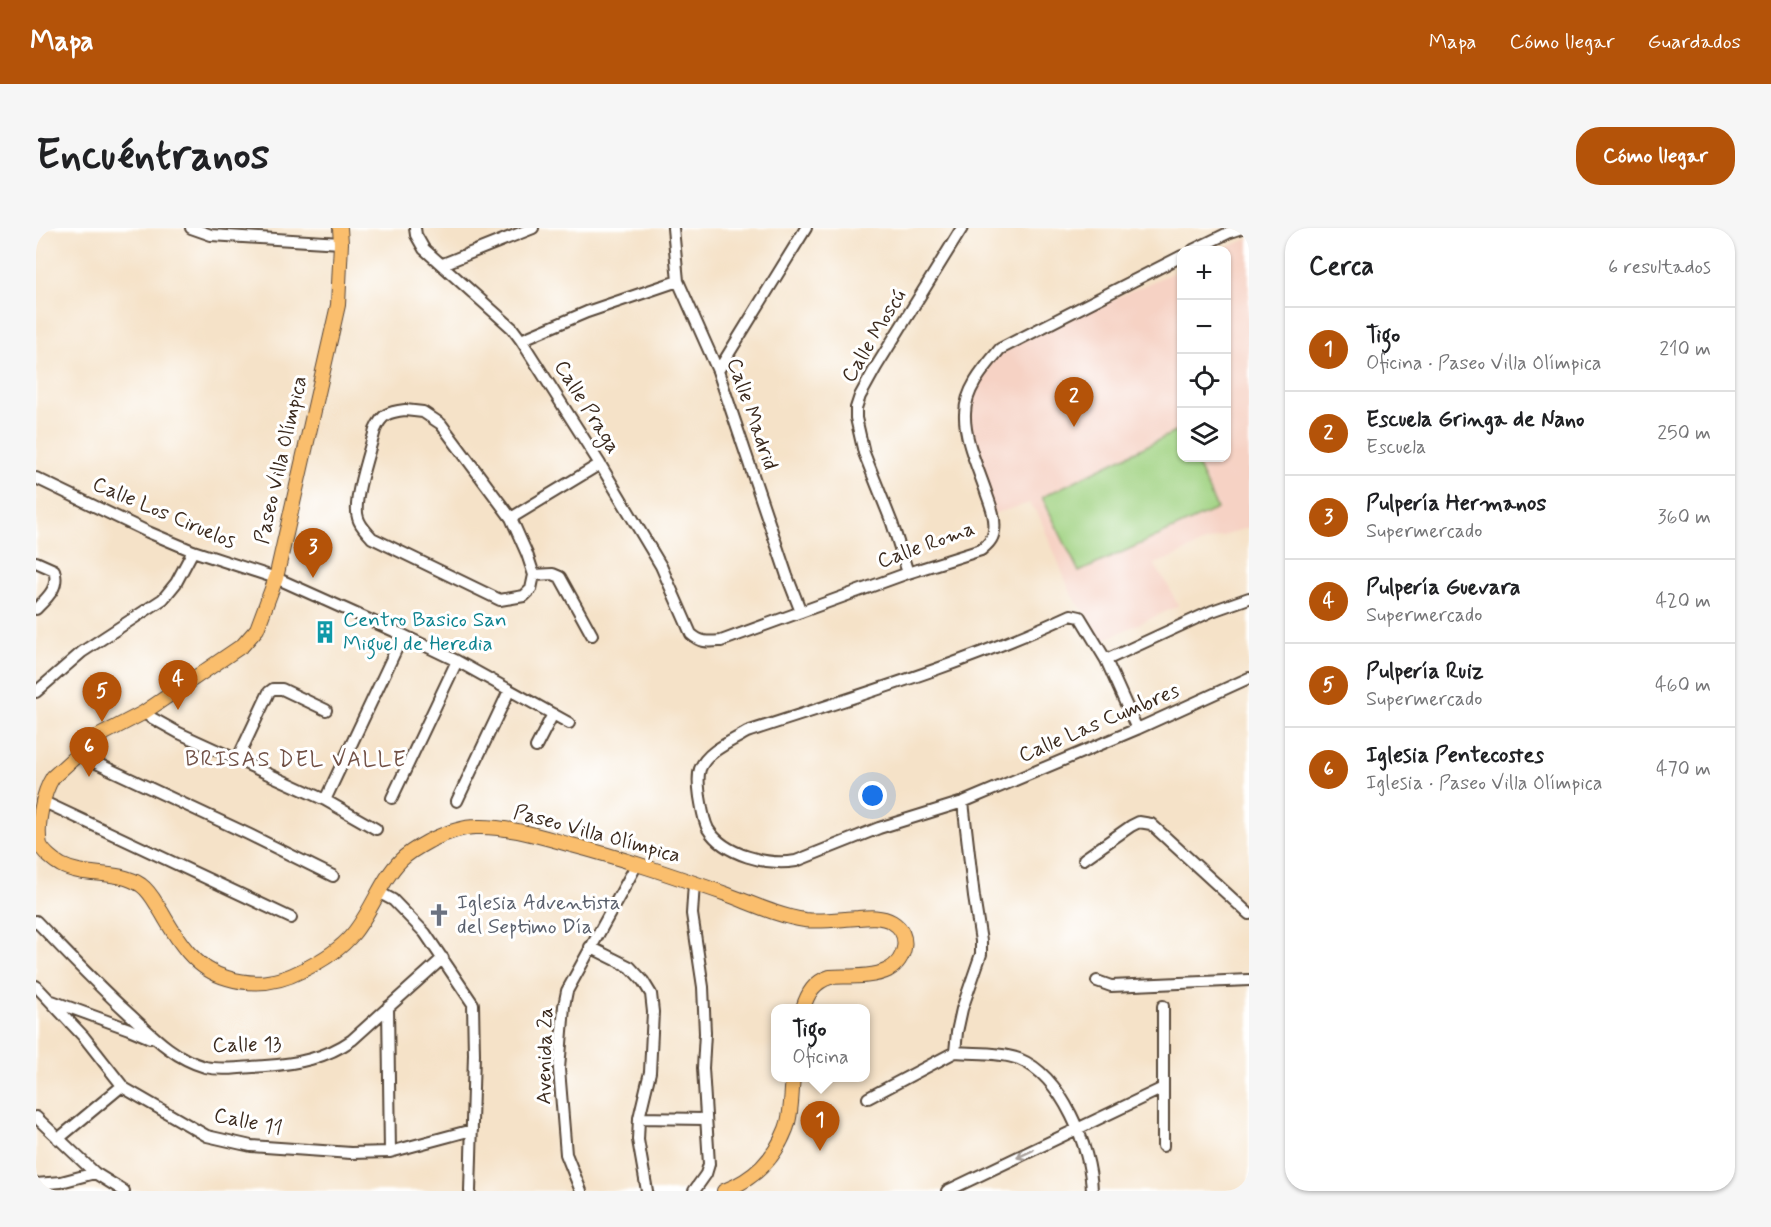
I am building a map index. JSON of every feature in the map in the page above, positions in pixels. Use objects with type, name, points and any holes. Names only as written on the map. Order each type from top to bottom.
[{"type":"main road","name":"Paseo Villa Olímpica","points":[[340,228],[338,304],[276,578],[261,622],[243,645],[143,713],[97,737],[53,777],[39,813],[41,847],[51,858],[72,869],[122,877],[141,885],[152,897],[183,947],[202,968],[225,978],[251,984],[285,979],[320,962],[354,933],[393,869],[415,848],[442,835],[472,827],[501,828],[548,838],[637,864],[792,918],[812,920],[875,917],[893,922],[900,928],[905,948],[900,959],[890,969],[879,973],[822,979],[810,992],[805,1004]]},
{"type":"main road","points":[[724,1191],[739,1185],[766,1164],[786,1129],[792,1082]]},
{"type":"street","points":[[191,228],[211,235],[341,243]]},
{"type":"street","name":"Calle Praga","points":[[415,228],[424,249],[512,328],[521,339],[661,566],[691,634]]},
{"type":"street","points":[[443,264],[533,228]]},
{"type":"street","name":"Calle Madrid","points":[[673,228],[678,280],[718,371],[783,566],[801,612]]},
{"type":"street","points":[[718,371],[806,228]]},
{"type":"street","name":"Calle Moscú","points":[[908,573],[892,523],[864,453],[856,408],[876,367],[962,228]]},
{"type":"street","points":[[1200,246],[1230,230],[1242,228]]},
{"type":"street","name":"Calle Roma","points":[[691,634],[698,641],[721,641],[908,573],[981,550],[990,542],[994,532],[993,514],[969,441],[965,413],[969,393],[989,361],[1000,349],[1177,259]]},
{"type":"street","points":[[521,339],[587,312],[678,280]]},
{"type":"street","points":[[405,410],[423,412],[441,424],[511,518],[528,554],[534,575],[531,589],[524,596],[500,600],[372,538],[358,519],[356,504],[380,418],[392,411],[405,410]]},
{"type":"street","points":[[511,518],[600,464]]},
{"type":"street","name":"Calle Los Ciruelos","points":[[36,478],[148,532],[193,551],[276,578],[404,635],[457,661],[569,723]]},
{"type":"street","points":[[36,692],[82,652],[163,599],[176,583],[193,551]]},
{"type":"street","points":[[36,562],[54,570],[56,574],[49,596],[36,609]]},
{"type":"street","points":[[534,575],[553,574],[560,577],[592,634]]},
{"type":"street","points":[[1106,660],[1212,611],[1249,598]]},
{"type":"street","name":"Calle Las Cumbres","points":[[1137,729],[1106,660],[1080,617],[1071,615],[1016,641],[948,667],[747,732],[721,747],[700,769],[702,810],[710,831],[724,845],[759,861],[771,863],[796,861],[879,828],[963,802],[1137,729],[1249,678]]},
{"type":"street","points":[[325,800],[404,635]]},
{"type":"street","points":[[392,798],[457,661]]},
{"type":"street","points":[[237,760],[269,692],[273,689],[282,689],[326,710]]},
{"type":"street","points":[[457,801],[509,691]]},
{"type":"street","points":[[143,713],[179,733],[325,800],[376,829]]},
{"type":"street","points":[[536,747],[553,714]]},
{"type":"street","points":[[77,754],[333,876]]},
{"type":"street","points":[[42,801],[291,918]]},
{"type":"street","points":[[955,1052],[962,1009],[981,954],[963,802]]},
{"type":"street","points":[[1084,859],[1131,826],[1139,822],[1151,824],[1249,914]]},
{"type":"street","name":"Avenida 2a","points":[[581,1191],[566,1154],[559,1069],[564,1006],[567,991],[637,864]]},
{"type":"street","points":[[694,883],[692,914],[703,987],[705,1033],[703,1068],[709,1164],[706,1174],[694,1191]]},
{"type":"street","points":[[380,893],[393,900],[425,933],[471,1000],[474,1008],[470,1191]]},
{"type":"street","name":"Calle 13","points":[[36,921],[161,1044],[189,1062],[208,1068],[290,1065],[339,1050],[443,958]]},
{"type":"street","points":[[590,947],[630,967],[651,994],[654,1012],[650,1072],[639,1118],[638,1140],[647,1191]]},
{"type":"street","points":[[1097,981],[1111,986],[1249,980]]},
{"type":"street","name":"Calle 11","points":[[36,986],[84,1037],[122,1086],[207,1136],[251,1146],[310,1152],[390,1152],[472,1130]]},
{"type":"street","points":[[49,1000],[129,1029],[161,1044]]},
{"type":"street","points":[[1163,1006],[1163,1146]]},
{"type":"street","points":[[388,1007],[390,1152]]},
{"type":"street","points":[[867,1098],[955,1052],[1018,1059],[1032,1066],[1050,1082],[1065,1103],[1086,1153],[1092,1191]]},
{"type":"street","points":[[58,1139],[122,1086]]},
{"type":"street","points":[[947,1191],[1163,1088]]},
{"type":"street","points":[[36,1117],[95,1173],[123,1191]]},
{"type":"street","points":[[639,1118],[705,1119]]},
{"type":"street","points":[[36,1184],[61,1182],[95,1173]]},
{"type":"shaded area","points":[[1249,238],[1249,527],[1202,543],[1154,564],[1178,606],[1101,641],[1087,615],[1072,596],[1040,518],[1030,503],[993,514],[969,441],[969,393],[1000,349],[1177,271],[1177,462],[1231,462],[1230,246]]},
{"type":"green space","points":[[1177,431],[1177,462],[1196,462],[1217,509],[1079,572],[1042,497]]},
{"type":"place","name":"Escuela Gringa de Nano","points":[[1074,427]]},
{"type":"place","name":"Pulpería Hermanos","points":[[313,578]]},
{"type":"place","name":"Centro Basico San Miguel de Heredia","points":[[325,632]]},
{"type":"place","name":"Pulpería Guevara","points":[[178,710]]},
{"type":"place","name":"Pulpería Ruiz","points":[[102,722]]},
{"type":"place","name":"Iglesia Pentecostes","points":[[89,777]]},
{"type":"place","name":"Iglesia Adventista del Septimo Día","points":[[439,915]]},
{"type":"place","name":"Tigo","points":[[820,1151]]},
{"type":"district","name":"BRISAS DEL VALLE","points":[[296,760]]}]
